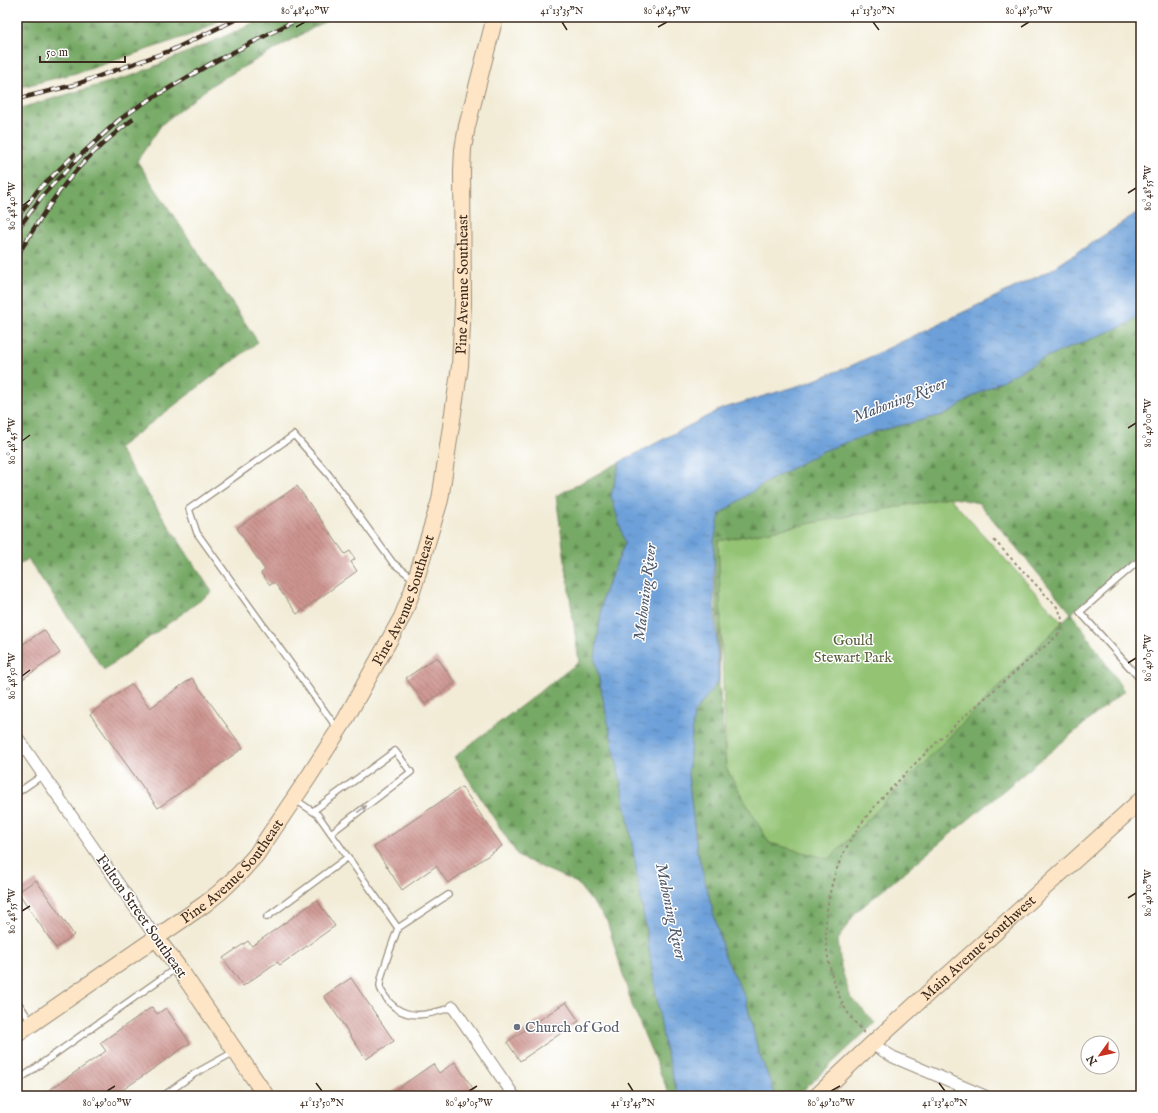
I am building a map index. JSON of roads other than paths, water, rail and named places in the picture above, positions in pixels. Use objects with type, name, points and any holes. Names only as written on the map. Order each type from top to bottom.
[{"type":"street","name":"Pine Avenue Southeast","points":[[17,1034],[215,896],[239,874],[256,855],[339,730],[402,617],[416,581],[440,500],[460,366],[463,304],[463,149],[467,126],[495,17]]},
{"type":"street","name":"Fulton Street Southeast","points":[[17,737],[156,938],[178,967],[266,1096]]},
{"type":"street","name":"Main Avenue Southwest","points":[[817,1096],[851,1063],[1141,800]]},
{"type":"street","points":[[453,1007],[514,1096]]},
{"type":"street","points":[[872,1044],[893,1057],[984,1096]]},
{"type":"lane","points":[[339,730],[197,533],[189,509],[294,435],[329,475],[393,563],[416,581]]},
{"type":"lane","points":[[1141,559],[1080,612],[1141,680]]},
{"type":"lane","points":[[313,811],[395,750],[411,772],[331,833]]},
{"type":"lane","points":[[17,793],[43,774]]},
{"type":"lane","points":[[294,799],[318,814],[398,928]]},
{"type":"lane","points":[[267,917],[348,857]]},
{"type":"lane","points":[[448,895],[398,928],[380,987],[387,1000],[396,1009],[410,1015],[429,1015],[453,1007]]},
{"type":"lane","points":[[17,1081],[178,967]]},
{"type":"lane","points":[[17,1001],[33,1024]]},
{"type":"lane","points":[[163,1096],[194,1074],[236,1051]]},
{"type":"water","name":"Mahoning River","points":[[1141,211],[1141,313],[1128,324],[1044,358],[972,397],[947,414],[878,431],[823,451],[763,484],[720,514],[714,541],[714,602],[719,680],[694,713],[688,775],[697,850],[724,954],[746,1000],[758,1051],[776,1096],[678,1096],[664,1043],[627,812],[595,660],[603,596],[625,543],[611,496],[620,462],[721,409],[807,383],[853,365],[1049,271]]},
{"type":"railway","points":[[17,99],[74,85],[172,50],[241,17]]},
{"type":"railway","points":[[17,230],[43,195],[83,153],[119,120],[139,106],[210,64],[302,17]]},
{"type":"railway","points":[[17,256],[32,231],[74,174],[89,157],[132,120]]},
{"type":"railway","points":[[17,218],[38,190],[74,155]]},
{"type":"place","name":"Church of God","points":[[517,1027]]},
{"type":"park label","name":"Gould Stewart Park","points":[[853,648]]}]
